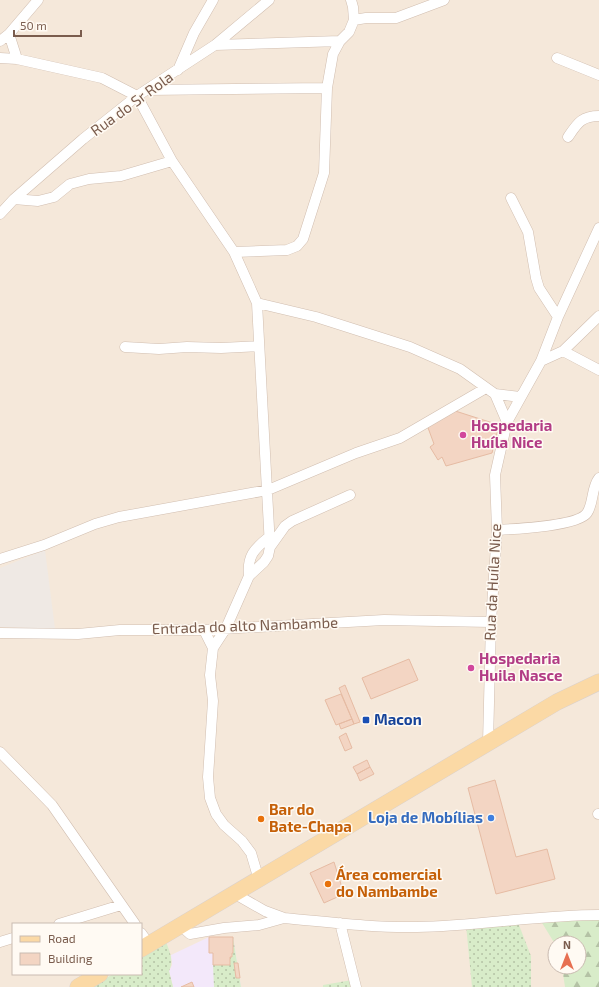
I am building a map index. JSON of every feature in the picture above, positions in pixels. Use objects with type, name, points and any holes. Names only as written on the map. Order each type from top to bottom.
[{"type":"main road","points":[[144,942],[181,926],[557,702],[599,682]]},
{"type":"main road","points":[[78,987],[98,975]]},
{"type":"street","points":[[0,41],[9,34],[38,0]]},
{"type":"street","points":[[178,70],[194,33],[213,0]]},
{"type":"street","name":"Rua do Sr Rola","points":[[0,214],[14,199],[83,139],[137,96],[215,45],[269,0]]},
{"type":"street","points":[[234,252],[287,250],[297,246],[303,239],[324,173],[327,88],[333,54],[340,41],[349,32],[354,20],[351,0]]},
{"type":"street","points":[[354,20],[366,18],[396,18],[444,0]]},
{"type":"street","points":[[9,34],[17,59]]},
{"type":"street","points":[[215,45],[340,41]]},
{"type":"street","points":[[0,58],[17,59],[102,78],[137,96],[172,162],[234,252],[257,303],[268,490],[268,556],[264,562],[249,576],[226,628],[213,648],[210,675],[213,701],[208,777],[210,798],[216,814],[224,825],[242,841],[251,852],[259,880]]},
{"type":"street","points":[[557,58],[599,75]]},
{"type":"street","points":[[147,90],[327,88]]},
{"type":"street","points":[[568,137],[577,123],[590,116],[599,116]]},
{"type":"street","points":[[14,199],[38,201],[54,197],[70,184],[89,179],[121,176],[172,162]]},
{"type":"street","points":[[511,198],[528,232],[539,288],[558,317]]},
{"type":"street","name":"Rua da Huíla Nice","points":[[488,743],[491,622],[497,530],[495,475],[506,422],[541,361],[558,317],[599,228]]},
{"type":"street","points":[[257,303],[316,317],[410,348],[460,370],[495,394],[520,397]]},
{"type":"street","points":[[541,361],[563,351],[599,316]]},
{"type":"street","points":[[125,348],[159,349],[260,346]]},
{"type":"street","points":[[563,351],[599,370]]},
{"type":"street","points":[[0,559],[44,545],[95,524],[119,517],[268,490],[356,453],[400,438],[486,388]]},
{"type":"street","points":[[495,394],[506,422]]},
{"type":"street","points":[[497,530],[545,526],[578,520],[585,516],[589,511],[595,484],[599,478]]},
{"type":"street","points":[[249,576],[249,559],[257,548],[269,542],[292,520],[350,495]]},
{"type":"street","name":"Entrada do alto Nambambe","points":[[0,633],[59,635],[120,630],[204,630],[384,620],[491,622]]},
{"type":"street","points":[[204,630],[213,648]]},
{"type":"street","points":[[0,752],[52,805],[134,923]]},
{"type":"street","points":[[235,894],[265,911],[284,918],[378,927],[482,924],[539,918],[599,915]]},
{"type":"street","points":[[62,923],[121,905]]},
{"type":"street","points":[[181,926],[190,934],[259,924],[284,918]]},
{"type":"street","points":[[340,923],[356,987]]},
{"type":"street","points":[[0,942],[12,938]]},
{"type":"shaded area","points":[[0,0],[599,0],[599,987],[0,987]]},
{"type":"shaded area","points":[[45,550],[55,629],[0,627],[0,568]]},
{"type":"shaded area","points":[[209,937],[233,937],[241,987],[173,987],[169,971],[172,965],[171,955]]},
{"type":"green space","points":[[599,915],[599,987],[565,987],[563,975],[587,975],[587,935],[549,935],[539,918]]},
{"type":"green space","points":[[517,920],[531,956],[531,987],[472,987],[466,925]]},
{"type":"green space","points":[[233,937],[241,987],[214,987],[213,965],[229,965],[230,957],[232,957],[233,952]]},
{"type":"green space","points":[[166,942],[171,956],[169,971],[173,987],[91,987],[111,975],[142,975],[142,956]]},
{"type":"green space","points":[[358,979],[359,987],[323,987],[323,985]]},
{"type":"building","name":"Hospedaria Huíla Nice","points":[[449,409],[499,425],[492,453],[446,466],[442,457],[438,460],[430,447],[434,444],[427,425]]},
{"type":"building","points":[[409,659],[418,680],[371,699],[362,678]]},
{"type":"building","points":[[345,685],[360,722],[354,724],[339,688]]},
{"type":"building","points":[[341,694],[352,719],[336,725],[325,700]]},
{"type":"building","points":[[352,719],[354,724],[341,729],[339,724]]},
{"type":"building","points":[[346,733],[352,748],[345,751],[339,737]]},
{"type":"building","points":[[367,760],[370,767],[357,774],[353,767]]},
{"type":"building","points":[[370,767],[374,774],[360,781],[357,774]]},
{"type":"building","name":"Loja de Mobílias","points":[[495,780],[516,857],[547,849],[555,879],[496,894],[468,788]]},
{"type":"building","name":"Área comercial do Nambambe","points":[[334,862],[344,894],[324,903],[310,873]]},
{"type":"building","points":[[209,937],[233,937],[233,953],[232,957],[230,957],[230,965],[213,965],[213,953],[209,953]]},
{"type":"building","points":[[234,963],[238,963],[240,978],[236,978]]},
{"type":"building","points":[[192,982],[194,987],[181,987]]},
{"type":"place","name":"Hospedaria Huíla Nice","points":[[463,435]]},
{"type":"place","name":"Hospedaria Huila Nasce","points":[[471,668]]},
{"type":"place","name":"Macon","points":[[366,720]]},
{"type":"place","name":"Loja de Mobílias","points":[[491,818]]},
{"type":"place","name":"Bar do Bate-Chapa","points":[[261,819]]},
{"type":"place","name":"Área comercial do Nambambe","points":[[328,884]]}]
